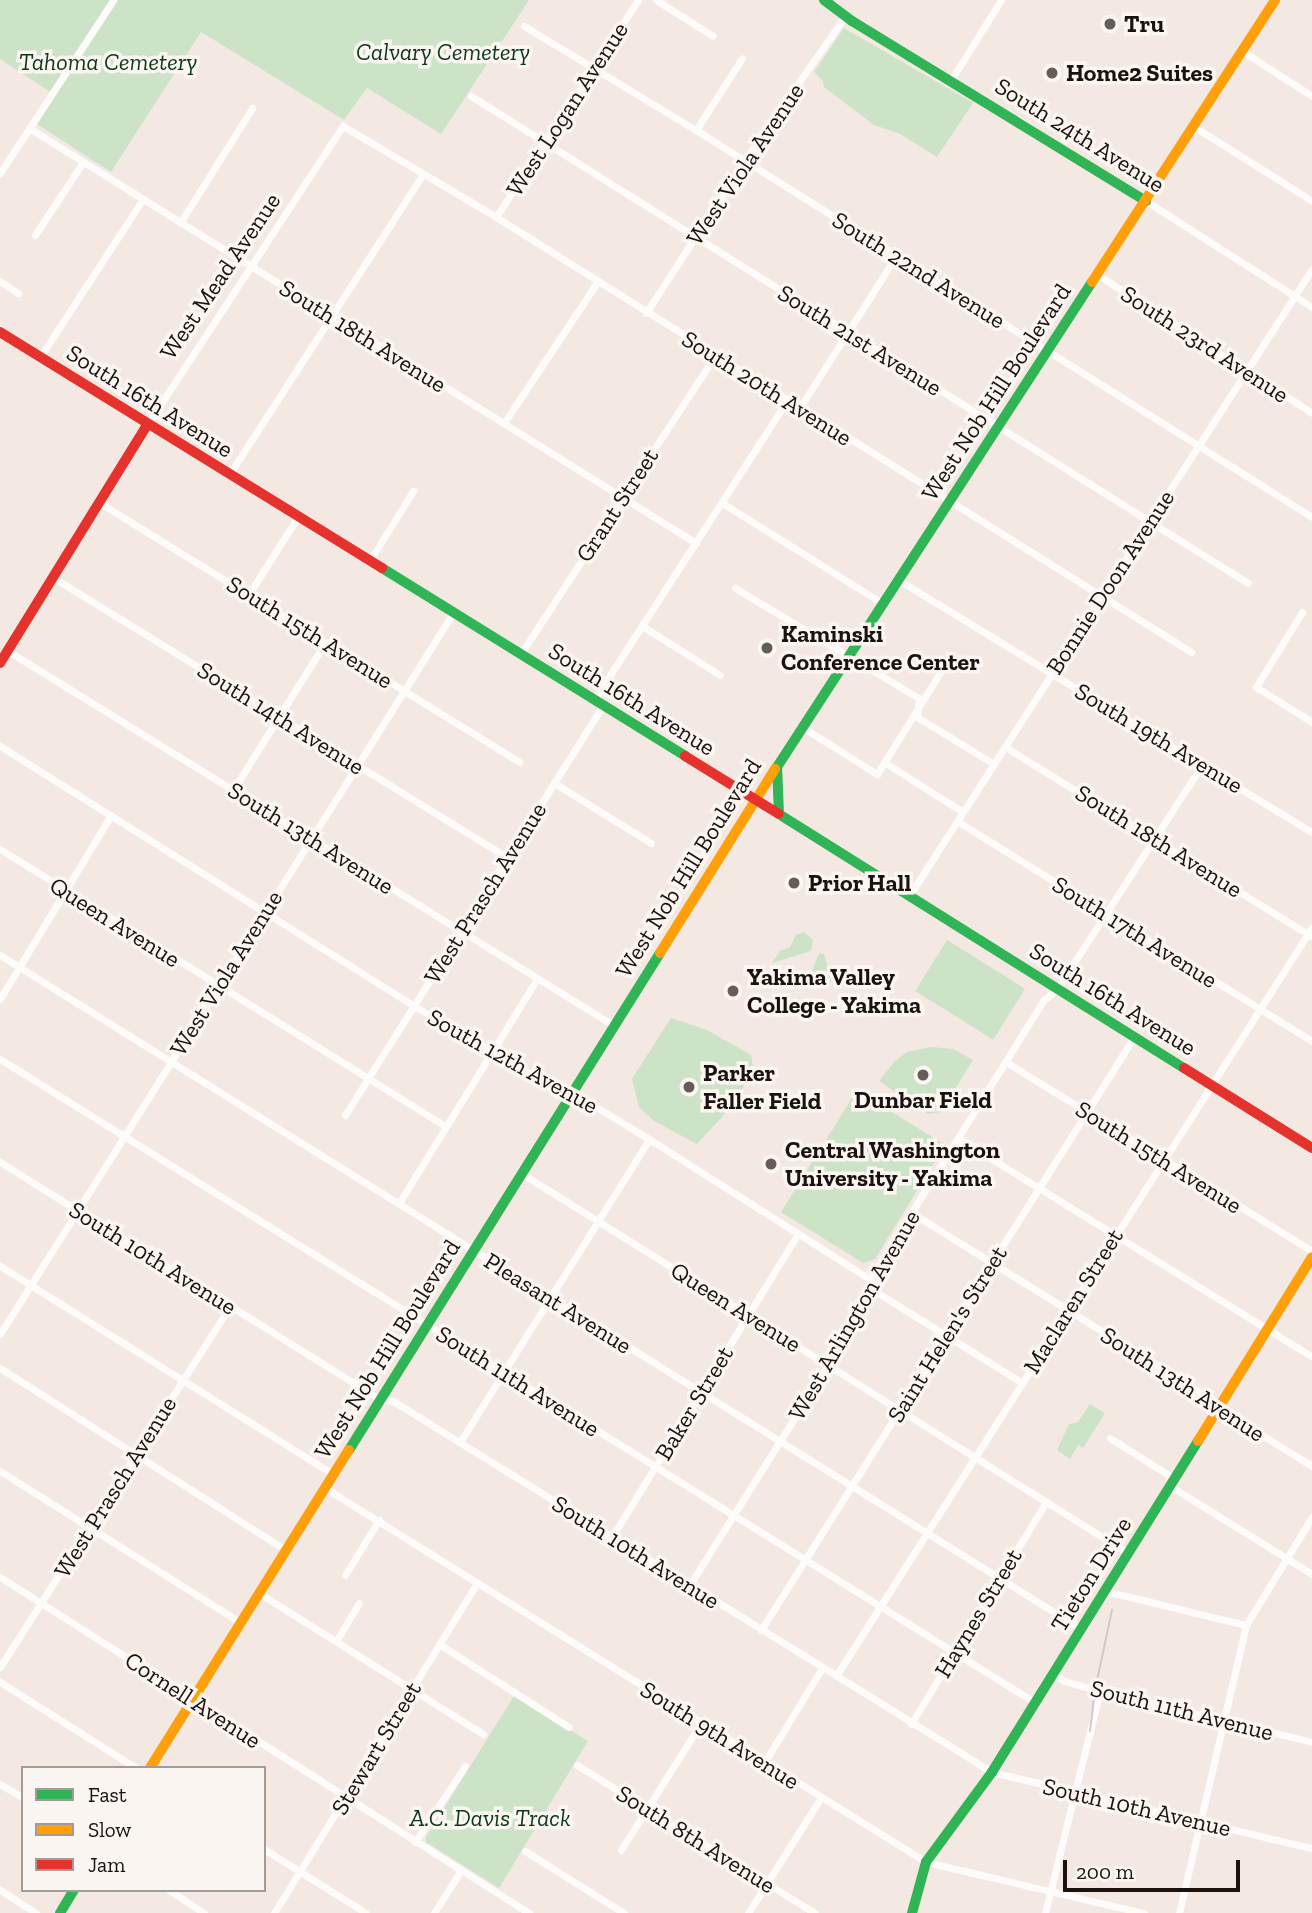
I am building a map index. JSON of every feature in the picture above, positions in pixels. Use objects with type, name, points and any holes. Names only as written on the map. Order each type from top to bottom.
[{"type":"main road","name":"South 24th Avenue","points":[[824,0],[845,16],[1146,201]]},
{"type":"main road","name":"West Nob Hill Boulevard","points":[[151,1766],[754,798],[1049,351],[1275,0]]},
{"type":"main road","name":"South 16th Avenue","points":[[0,332],[754,798],[1312,1148]]},
{"type":"main road","name":"West Mead Avenue","points":[[0,663],[147,425]]},
{"type":"main road","points":[[776,768],[780,815]]},
{"type":"main road","name":"Tieton Drive","points":[[912,1913],[926,1862],[992,1772],[1312,1257]]},
{"type":"main road","points":[[60,1913],[73,1892]]},
{"type":"street","points":[[0,173],[113,0]]},
{"type":"street","name":"West Logan Avenue","points":[[496,217],[638,0]]},
{"type":"street","points":[[656,0],[713,36]]},
{"type":"street","points":[[951,79],[1001,0]]},
{"type":"street","name":"West Viola Avenue","points":[[646,313],[744,161],[845,16]]},
{"type":"street","name":"South 22nd Avenue","points":[[524,26],[696,130],[1312,517]]},
{"type":"street","points":[[1242,51],[1312,96]]},
{"type":"street","points":[[696,130],[742,58]]},
{"type":"street","name":"South 21st Avenue","points":[[471,96],[1248,583]]},
{"type":"street","points":[[180,223],[252,108]]},
{"type":"street","name":"South 20th Avenue","points":[[343,126],[496,217],[1191,652]]},
{"type":"street","name":"West Mead Avenue","points":[[147,425],[249,265],[278,221],[289,212],[343,126]]},
{"type":"street","points":[[1193,126],[1312,201]]},
{"type":"street","name":"South 18th Avenue","points":[[29,128],[623,495],[696,543]]},
{"type":"street","points":[[35,235],[83,162]]},
{"type":"street","points":[[229,475],[422,174]]},
{"type":"street","points":[[40,357],[144,199]]},
{"type":"street","name":"South 24th Avenue","points":[[1146,201],[1312,307]]},
{"type":"street","points":[[799,409],[896,256]]},
{"type":"street","name":"Bonnie Doon Avenue","points":[[909,896],[1312,269]]},
{"type":"street","name":"South 23rd Avenue","points":[[1098,275],[1312,413]]},
{"type":"street","points":[[0,281],[18,293]]},
{"type":"street","points":[[504,423],[598,281]]},
{"type":"street","name":"Grant Street","points":[[520,655],[715,356]]},
{"type":"street","name":"West Prasch Avenue","points":[[345,1115],[554,783],[642,626],[787,401]]},
{"type":"street","points":[[369,562],[413,491]]},
{"type":"street","name":"South 15th Avenue","points":[[100,503],[519,762]]},
{"type":"street","points":[[722,503],[882,603]]},
{"type":"street","points":[[248,594],[297,518]]},
{"type":"street","name":"South 14th Avenue","points":[[54,578],[508,858]]},
{"type":"street","name":"South 19th Avenue","points":[[897,579],[1312,832]]},
{"type":"street","points":[[735,588],[919,698],[917,717],[993,764]]},
{"type":"street","points":[[1302,612],[1256,687],[1312,722]]},
{"type":"street","name":"West Viola Avenue","points":[[0,1334],[453,613]]},
{"type":"street","points":[[642,626],[720,675]]},
{"type":"street","points":[[233,790],[325,643]]},
{"type":"street","name":"South 13th Avenue","points":[[8,651],[613,1025]]},
{"type":"street","points":[[803,727],[877,774],[916,707],[943,668]]},
{"type":"street","name":"South 12th Avenue","points":[[0,746],[414,1006],[562,1093],[572,1092],[649,1139],[870,1279],[878,1293],[1021,1382]]},
{"type":"street","name":"South 18th Avenue","points":[[1005,747],[1311,932]]},
{"type":"street","points":[[884,762],[963,812]]},
{"type":"street","name":"West Arlington Avenue","points":[[689,1586],[871,1294],[870,1279],[1044,1000],[1057,989],[1203,764]]},
{"type":"street","points":[[554,783],[651,843]]},
{"type":"street","points":[[0,999],[111,816]]},
{"type":"street","name":"South 17th Avenue","points":[[957,821],[1312,1041]]},
{"type":"street","name":"Queen Avenue","points":[[0,849],[445,1126]]},
{"type":"street","name":"Maclaren Street","points":[[836,1676],[1021,1382],[1028,1377],[1210,1084],[1311,932]]},
{"type":"street","name":"Pleasant Avenue","points":[[0,955],[1081,1629]]},
{"type":"street","points":[[399,1203],[537,979]]},
{"type":"street","name":"Saint Helen's Street","points":[[761,1630],[1134,1037]]},
{"type":"street","name":"South 11th Avenue","points":[[0,1059],[1036,1703]]},
{"type":"street","name":"South 15th Avenue","points":[[1006,1062],[1312,1251]]},
{"type":"street","points":[[958,1138],[1312,1357]]},
{"type":"street","points":[[460,1442],[649,1139]]},
{"type":"street","name":"South 10th Avenue","points":[[0,1162],[380,1399],[393,1401],[992,1772],[1312,1848]]},
{"type":"street","name":"Queen Avenue","points":[[521,1173],[1128,1553]]},
{"type":"street","name":"South 13th Avenue","points":[[912,1213],[1213,1400],[1219,1407],[1312,1466]]},
{"type":"street","name":"Baker Street","points":[[612,1537],[798,1233]]},
{"type":"street","points":[[0,1266],[334,1474]]},
{"type":"street","name":"West Prasch Avenue","points":[[0,1667],[230,1306]]},
{"type":"street","points":[[0,1368],[286,1550]]},
{"type":"street","points":[[1111,1438],[1170,1475],[1170,1486],[1312,1574]]},
{"type":"street","points":[[0,1471],[241,1623]]},
{"type":"street","name":"South 9th Avenue","points":[[325,1488],[820,1799],[926,1862],[1144,1913]]},
{"type":"street","name":"Haynes Street","points":[[911,1724],[1002,1579],[1005,1567],[1046,1502]]},
{"type":"street","points":[[1179,1913],[1246,1625],[1312,1517]]},
{"type":"street","points":[[345,1575],[379,1520]]},
{"type":"street","name":"Cornell Avenue","points":[[0,1577],[344,1798],[529,1913]]},
{"type":"street","name":"Stewart Street","points":[[274,1913],[477,1583]]},
{"type":"street","points":[[1105,1591],[1246,1625]]},
{"type":"street","points":[[259,1593],[483,1734]]},
{"type":"street","points":[[336,1641],[359,1603]]},
{"type":"street","points":[[439,1644],[569,1727]]},
{"type":"street","points":[[764,1763],[822,1668]]},
{"type":"street","name":"South 11th Avenue","points":[[1054,1674],[1064,1681],[1100,1691],[1312,1742]]},
{"type":"street","points":[[0,1682],[133,1766]]},
{"type":"street","points":[[1045,1913],[1100,1691]]},
{"type":"street","points":[[621,1850],[701,1723]]},
{"type":"street","name":"South 8th Avenue","points":[[577,1765],[816,1913]]},
{"type":"street","points":[[415,1842],[464,1766]]},
{"type":"street","points":[[0,1784],[21,1797]]},
{"type":"street","points":[[748,1913],[820,1799]]},
{"type":"street","points":[[266,1850],[366,1913]]},
{"type":"street","points":[[524,1850],[624,1913]]},
{"type":"street","points":[[434,1913],[461,1870]]},
{"type":"street","points":[[0,1890],[36,1913]]},
{"type":"street","points":[[172,1892],[204,1913]]},
{"type":"green space","name":"Tahoma Cemetery","points":[[0,0],[529,0],[441,134],[367,88],[344,120],[201,32],[111,172],[37,124],[55,95],[0,59]]},
{"type":"green space","points":[[844,28],[973,103],[937,157],[900,134],[874,125],[824,87],[823,81],[814,72]]},
{"type":"green space","points":[[804,932],[813,940],[811,951],[772,963],[780,951],[790,947],[796,935]]},
{"type":"green space","points":[[947,940],[1025,989],[993,1040],[915,991]]},
{"type":"green space","points":[[819,953],[824,954],[832,980],[827,988],[807,985]]},
{"type":"green space","name":"Parker Faller Field","points":[[671,1018],[707,1030],[751,1055],[754,1072],[723,1116],[697,1144],[654,1121],[639,1107],[632,1079]]},
{"type":"green space","name":"Dunbar Field","points":[[931,1047],[953,1049],[973,1060],[941,1112],[928,1114],[879,1081],[895,1061],[907,1052]]},
{"type":"green space","points":[[857,1090],[945,1145],[875,1259],[863,1263],[781,1212]]},
{"type":"green space","points":[[1090,1404],[1105,1413],[1083,1448],[1078,1445],[1070,1459],[1057,1450],[1069,1424],[1078,1422]]},
{"type":"green space","name":"A.C. Davis Track","points":[[514,1696],[588,1741],[499,1888],[426,1842],[426,1837]]},
{"type":"tram line","points":[[1090,1731],[1095,1690],[1112,1610]]},
{"type":"traffic: fast","points":[[824,0],[852,21],[1146,201]]},
{"type":"traffic: fast","points":[[779,814],[777,767],[1092,282]]},
{"type":"traffic: fast","points":[[382,568],[685,756]]},
{"type":"traffic: fast","points":[[782,816],[1184,1068]]},
{"type":"traffic: fast","points":[[349,1450],[660,953]]},
{"type":"traffic: fast","points":[[912,1913],[926,1862],[992,1772],[1198,1441]]},
{"type":"traffic: fast","points":[[60,1913],[73,1892]]},
{"type":"traffic: slow","points":[[1092,282],[1275,0]]},
{"type":"traffic: slow","points":[[660,953],[775,769]]},
{"type":"traffic: slow","points":[[1198,1441],[1312,1257]]},
{"type":"traffic: slow","points":[[151,1766],[349,1450]]},
{"type":"traffic: jam","points":[[0,332],[382,568]]},
{"type":"traffic: jam","points":[[0,663],[147,425]]},
{"type":"traffic: jam","points":[[685,756],[779,814]]},
{"type":"traffic: jam","points":[[1184,1068],[1312,1148]]},
{"type":"place","name":"Tru","points":[[1110,24]]},
{"type":"place","name":"Home2 Suites","points":[[1052,73]]},
{"type":"place","name":"Kaminski Conference Center","points":[[767,648]]},
{"type":"place","name":"Prior Hall","points":[[794,883]]},
{"type":"place","name":"Yakima Valley College - Yakima","points":[[733,991]]},
{"type":"place","name":"Dunbar Field","points":[[923,1075]]},
{"type":"place","name":"Parker Faller Field","points":[[689,1087]]},
{"type":"place","name":"Central Washington University - Yakima","points":[[771,1164]]},
{"type":"park label","name":"Calvary Cemetery","points":[[443,52]]}]
